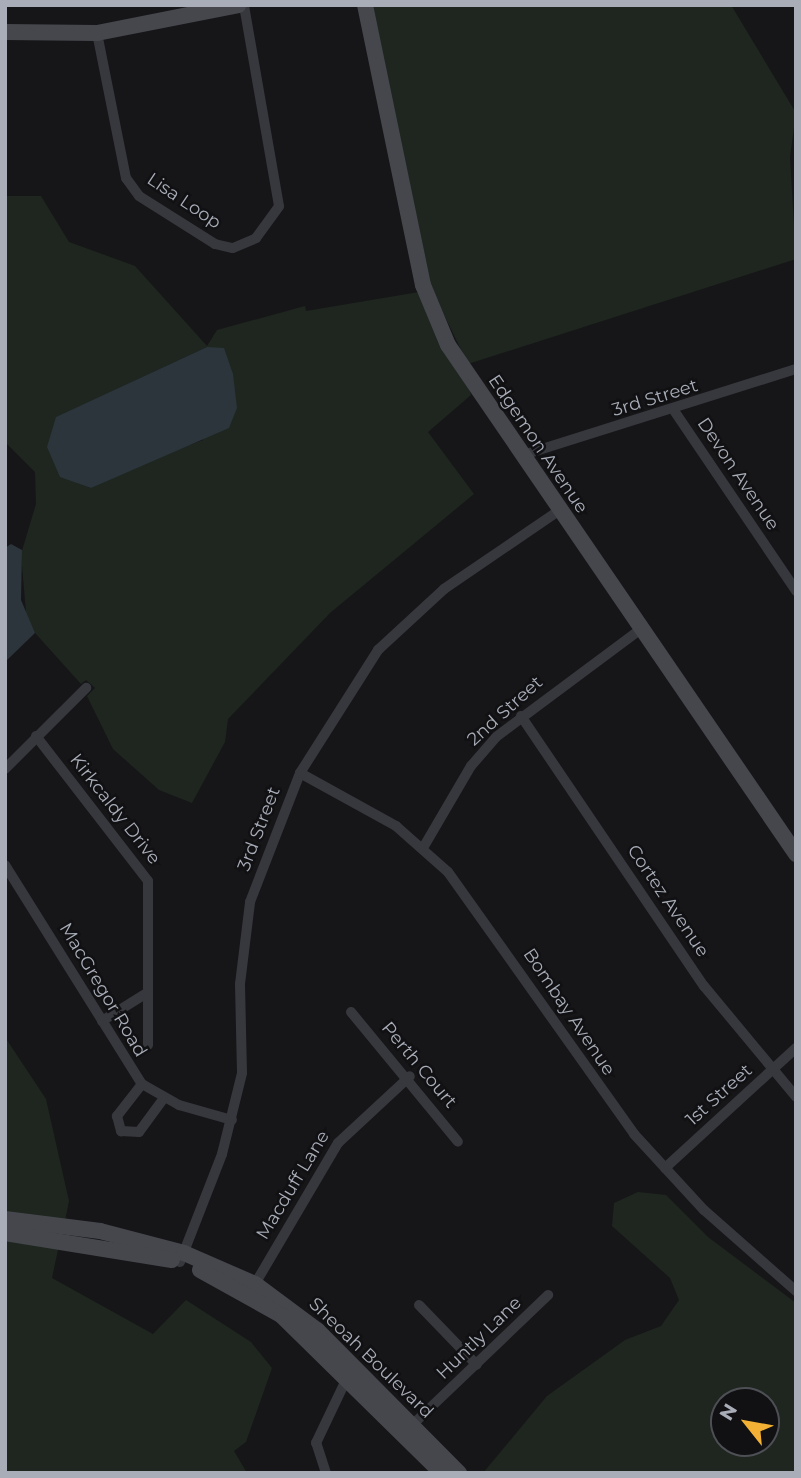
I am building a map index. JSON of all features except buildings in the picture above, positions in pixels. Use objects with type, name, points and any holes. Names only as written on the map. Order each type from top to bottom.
[{"type":"street","points":[[5,32],[97,33],[238,5]]},
{"type":"street","name":"Lisa Loop","points":[[97,33],[126,178],[139,196],[215,244],[233,248],[256,238],[279,205],[244,5]]},
{"type":"street","name":"Edgemon Avenue","points":[[365,5],[431,312],[560,510],[796,854]]},
{"type":"street","name":"3rd Street","points":[[523,455],[675,412],[796,369]]},
{"type":"street","name":"Devon Avenue","points":[[675,412],[796,591]]},
{"type":"street","name":"3rd Street","points":[[182,1257],[232,1120],[242,1073],[240,984],[250,902],[300,773],[378,650],[444,589],[560,510]]},
{"type":"street","name":"2nd Street","points":[[423,849],[471,766],[521,716],[642,628]]},
{"type":"street","points":[[5,769],[86,688]]},
{"type":"street","name":"Cortez Avenue","points":[[521,716],[704,986],[771,1071],[796,1097]]},
{"type":"street","name":"Kirkcaldy Drive","points":[[36,736],[148,881],[145,994],[148,1045]]},
{"type":"street","name":"Bombay Avenue","points":[[300,773],[367,807],[423,849],[472,901],[603,1093],[665,1168],[796,1291]]},
{"type":"street","name":"MacGregor Road","points":[[5,865],[142,1084],[164,1098],[232,1120]]},
{"type":"street","points":[[102,1021],[145,994]]},
{"type":"street","name":"Perth Court","points":[[351,1012],[410,1076],[458,1142]]},
{"type":"street","name":"1st Street","points":[[665,1168],[796,1048]]},
{"type":"street","name":"Macduff Lane","points":[[252,1289],[338,1143],[410,1076]]},
{"type":"street","points":[[142,1084],[117,1116],[121,1131],[139,1132],[164,1098]]},
{"type":"street","name":"Sheoah Boulevard","points":[[5,1219],[100,1231],[182,1257],[252,1289],[317,1330],[408,1429],[442,1473]]},
{"type":"street","name":"Sheoah Boulevard","points":[[5,1233],[182,1257]]},
{"type":"street","name":"Sheoah Boulevard","points":[[252,1289],[459,1473]]},
{"type":"street","name":"Huntly Lane","points":[[408,1429],[548,1296]]},
{"type":"street","points":[[419,1305],[477,1365]]},
{"type":"street","points":[[326,1473],[316,1443],[348,1376]]},
{"type":"shaded area","points":[[371,5],[731,5],[796,113],[790,157],[796,259],[468,364],[429,284]]},
{"type":"shaded area","points":[[5,196],[41,196],[69,242],[135,266],[207,346],[217,330],[305,306],[306,311],[419,292],[443,348],[469,387],[471,395],[428,432],[474,494],[330,613],[228,719],[225,742],[192,803],[159,790],[113,749],[87,696],[95,688],[86,680],[81,684],[27,624],[21,554],[36,504],[35,472],[5,442]],"holes":[[[207,347],[203,440],[136,464],[91,488],[60,476],[57,417]]]},
{"type":"shaded area","points":[[207,347],[224,348],[233,374],[237,408],[229,428],[91,488],[60,477],[47,447],[56,417]]},
{"type":"shaded area","points":[[11,544],[22,550],[21,600],[35,633],[5,662],[5,548]]},
{"type":"shaded area","points":[[5,1037],[46,1099],[69,1201],[65,1221],[5,1213]]},
{"type":"shaded area","points":[[638,1192],[666,1195],[708,1237],[796,1303],[796,1473],[483,1473],[547,1396],[625,1340],[661,1326],[679,1300],[670,1278],[612,1226],[614,1203]]},
{"type":"shaded area","points":[[5,1238],[59,1245],[52,1278],[153,1334],[186,1300],[251,1342],[272,1368],[246,1442],[234,1451],[247,1473],[5,1473]]}]
